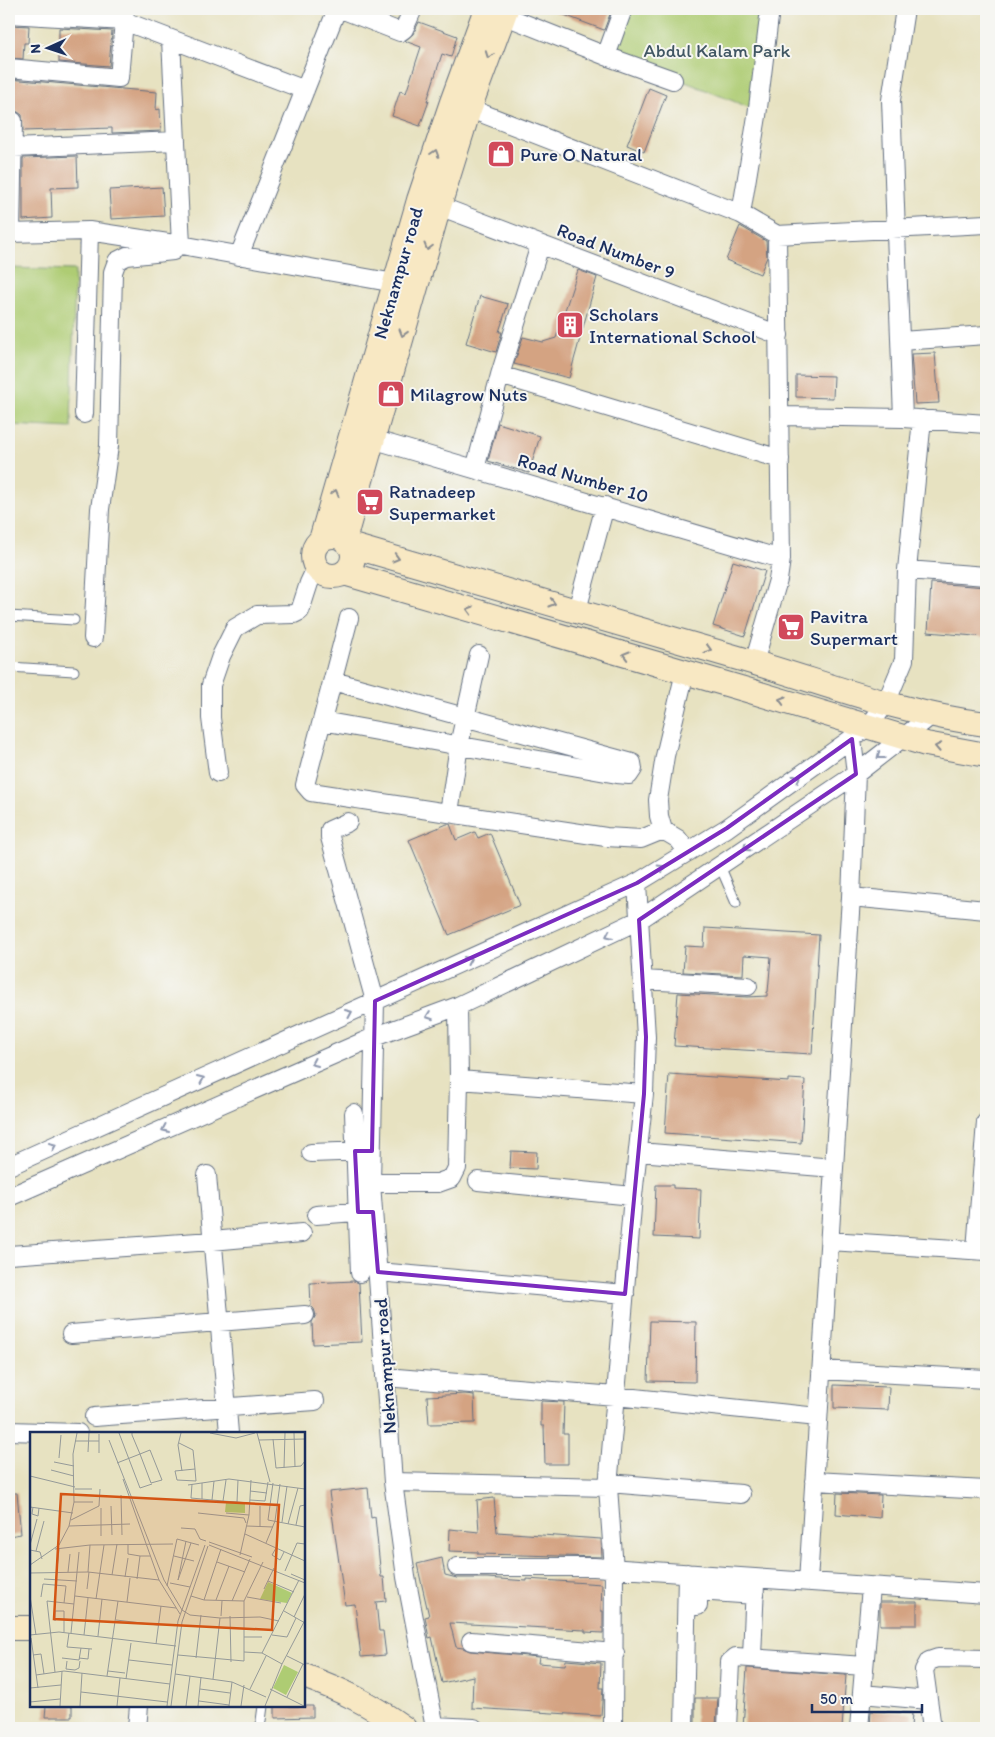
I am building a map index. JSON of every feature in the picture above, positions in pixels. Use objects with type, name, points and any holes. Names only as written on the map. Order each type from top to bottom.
[{"type":"street","points":[[239,256],[305,90],[347,10],[400,32],[404,29],[413,9]]},
{"type":"street","points":[[606,56],[624,9]]},
{"type":"street","points":[[741,214],[757,116],[770,9]]},
{"type":"street","points":[[903,418],[891,100],[905,9]]},
{"type":"street","points":[[498,11],[606,56],[673,80]]},
{"type":"street","name":"Neknampur road","points":[[338,541],[372,439],[406,285],[420,200],[498,11]]},
{"type":"street","points":[[9,14],[124,15],[171,39],[305,90]]},
{"type":"street","points":[[9,68],[119,78],[124,15]]},
{"type":"street","points":[[93,638],[100,510],[109,446],[113,272],[117,261],[127,256],[172,251],[177,244],[176,142],[171,39]]},
{"type":"street","points":[[460,106],[741,214],[777,235],[986,224]]},
{"type":"street","name":"Neknampur road","points":[[338,541],[406,285],[438,206],[460,106]]},
{"type":"street","points":[[13,121],[10,233],[89,231],[177,244],[406,285]]},
{"type":"street","points":[[13,148],[176,142]]},
{"type":"street","name":"Road Number 9","points":[[438,206],[779,335]]},
{"type":"street","points":[[84,414],[84,339],[89,231]]},
{"type":"street","points":[[754,663],[778,580],[781,559],[781,416],[777,235]]},
{"type":"street","points":[[475,469],[500,375],[540,245]]},
{"type":"street","points":[[901,341],[986,336]]},
{"type":"street","points":[[500,375],[780,459]]},
{"type":"street","points":[[781,416],[903,418],[986,424]]},
{"type":"street","points":[[9,1166],[637,883],[727,828],[860,733],[886,704],[904,660],[907,570],[922,419]]},
{"type":"street","name":"Road Number 10","points":[[372,439],[781,559]]},
{"type":"street","points":[[577,610],[605,506]]},
{"type":"street","points":[[338,541],[352,552],[352,560],[350,567],[344,573],[337,576],[329,576],[316,568],[313,553],[316,545],[338,541],[577,610],[886,704],[932,715],[986,724]]},
{"type":"street","points":[[218,772],[211,718],[211,685],[221,656],[235,628],[257,615],[294,614],[300,612],[316,568]]},
{"type":"street","points":[[907,570],[986,576]]},
{"type":"street","points":[[344,573],[685,672],[860,733],[904,738],[986,755]]},
{"type":"street","points":[[349,618],[305,785],[311,792],[606,837],[641,839],[663,830]]},
{"type":"street","points":[[449,814],[459,745],[479,655]]},
{"type":"street","points":[[685,672],[665,756],[658,800],[659,816],[663,830],[678,840],[688,852]]},
{"type":"street","points":[[322,721],[629,776],[633,769],[632,763],[333,681]]},
{"type":"street","points":[[9,1197],[374,1037],[458,1006],[639,920],[856,774],[932,715]]},
{"type":"street","points":[[808,1582],[860,733]]},
{"type":"street","name":"Neknampur road","points":[[348,822],[330,830],[330,837],[375,1001],[374,1037],[363,1151],[371,1182],[365,1212],[378,1272],[392,1482],[406,1577],[435,1727]]},
{"type":"street","points":[[613,1728],[615,1652],[614,1569],[608,1485],[633,1196],[644,1094],[646,1037],[637,883]]},
{"type":"street","points":[[851,896],[986,910]]},
{"type":"street","points":[[642,980],[748,986]]},
{"type":"street","points":[[371,1182],[438,1183],[452,1178],[457,1168],[458,1006]]},
{"type":"street","points":[[459,1080],[644,1094]]},
{"type":"street","points":[[354,1113],[363,1151],[365,1212],[360,1274]]},
{"type":"street","points":[[830,1241],[981,1250],[986,1122]]},
{"type":"street","points":[[311,1153],[363,1151]]},
{"type":"street","points":[[639,1152],[834,1168]]},
{"type":"street","points":[[207,1175],[229,1432]]},
{"type":"street","points":[[478,1181],[633,1196]]},
{"type":"street","points":[[316,1215],[365,1212]]},
{"type":"street","points":[[9,1255],[302,1233]]},
{"type":"street","points":[[378,1272],[625,1294]]},
{"type":"street","points":[[71,1334],[305,1315]]},
{"type":"street","points":[[821,1370],[986,1379]]},
{"type":"street","points":[[385,1377],[615,1396],[818,1417]]},
{"type":"street","points":[[94,1417],[315,1401]]},
{"type":"street","points":[[9,1431],[44,1432]]},
{"type":"street","points":[[814,1481],[986,1490]]},
{"type":"street","points":[[392,1482],[608,1485],[741,1494]]},
{"type":"street","points":[[457,1567],[614,1569],[687,1573],[755,1587]]},
{"type":"street","points":[[684,1728],[687,1573]]},
{"type":"street","points":[[686,1606],[698,1606],[698,1591],[808,1582],[986,1594]]},
{"type":"street","points":[[752,1658],[755,1587]]},
{"type":"street","points":[[859,1728],[871,1587]]},
{"type":"street","points":[[9,1628],[30,1628]]},
{"type":"street","points":[[471,1640],[615,1652]]},
{"type":"street","points":[[727,1728],[730,1662],[736,1657],[864,1666]]},
{"type":"street","points":[[932,1728],[924,1670],[929,1661],[938,1658],[986,1658]]},
{"type":"street","points":[[305,1676],[343,1691],[381,1711],[404,1728]]},
{"type":"street","points":[[862,1694],[928,1700]]},
{"type":"street","points":[[138,1728],[140,1707]]},
{"type":"street","points":[[435,1727],[474,1728]]},
{"type":"lane","points":[[9,616],[74,620]]},
{"type":"lane","points":[[9,667],[74,671]]},
{"type":"lane","points":[[720,866],[736,903]]},
{"type":"lane","points":[[260,1728],[263,1707]]},
{"type":"highlighted area","points":[[852,739],[856,774],[639,920],[646,1037],[644,1094],[625,1294],[378,1272],[373,1212],[358,1212],[355,1151],[372,1151],[375,1001],[637,883],[727,828]]},
{"type":"green space","name":"Abdul Kalam Park","points":[[630,9],[763,9],[753,109],[613,53]]},
{"type":"green space","points":[[9,268],[75,270],[71,428],[9,425]]},
{"type":"building","points":[[551,9],[612,9],[604,30]]},
{"type":"building","points":[[419,22],[457,36],[451,57],[442,54],[420,126],[392,116],[400,91],[406,93],[421,47],[405,41],[413,34]]},
{"type":"building","points":[[9,25],[29,26],[28,43],[24,43],[23,59],[9,58]]},
{"type":"building","points":[[59,28],[112,31],[109,66],[59,62]]},
{"type":"building","points":[[9,79],[157,92],[156,110],[160,109],[161,131],[112,133],[112,128],[23,131],[22,115],[18,112],[9,111]]},
{"type":"building","points":[[649,88],[666,95],[644,152],[627,145]]},
{"type":"building","points":[[77,156],[78,187],[51,188],[52,218],[23,220],[23,158]]},
{"type":"building","points":[[162,187],[164,216],[111,219],[109,190]]},
{"type":"building","points":[[740,226],[766,241],[767,257],[760,274],[726,260]]},
{"type":"building","name":"Scholars International School","points":[[578,270],[597,277],[569,378],[514,364],[523,337],[543,342],[556,338]]},
{"type":"building","points":[[480,296],[508,304],[499,332],[502,332],[496,352],[466,343]]},
{"type":"building","points":[[935,353],[939,403],[915,404],[911,354]]},
{"type":"building","points":[[796,375],[834,376],[833,398],[796,397]]},
{"type":"building","points":[[498,423],[540,436],[529,473],[488,461]]},
{"type":"building","points":[[733,561],[765,571],[745,636],[713,626]]},
{"type":"building","points":[[931,583],[986,587],[986,637],[928,632]]},
{"type":"building","points":[[450,824],[456,840],[475,832],[478,838],[490,833],[520,905],[449,935],[409,840]]},
{"type":"building","points":[[705,928],[819,935],[812,1054],[674,1046],[678,993],[747,997],[767,996],[771,957],[744,955],[743,975],[683,972],[685,946],[704,947]]},
{"type":"building","points":[[669,1074],[789,1082],[789,1079],[805,1080],[801,1143],[665,1133]]},
{"type":"building","points":[[511,1151],[537,1152],[536,1169],[510,1168]]},
{"type":"building","points":[[656,1185],[673,1185],[673,1188],[701,1189],[699,1239],[654,1237]]},
{"type":"building","points":[[354,1281],[359,1283],[362,1342],[313,1344],[312,1322],[316,1315],[311,1306],[310,1283]]},
{"type":"building","points":[[650,1321],[696,1322],[695,1382],[648,1381]]},
{"type":"building","points":[[834,1385],[889,1387],[888,1410],[834,1408]]},
{"type":"building","points":[[474,1395],[475,1423],[429,1424],[427,1396]]},
{"type":"building","points":[[541,1401],[564,1402],[563,1434],[568,1434],[568,1464],[545,1464],[544,1426],[541,1426]]},
{"type":"building","points":[[368,1488],[371,1518],[375,1517],[381,1577],[384,1577],[386,1601],[376,1602],[379,1631],[383,1631],[386,1655],[361,1657],[355,1604],[345,1605],[329,1492]]},
{"type":"building","points":[[9,1493],[17,1493],[21,1534],[9,1536]]},
{"type":"building","points":[[837,1493],[881,1495],[880,1518],[836,1514]]},
{"type":"building","points":[[494,1498],[497,1532],[601,1539],[602,1557],[478,1554],[478,1552],[449,1551],[450,1529],[479,1532],[477,1500]]},
{"type":"building","points":[[442,1558],[445,1575],[457,1578],[527,1581],[527,1579],[602,1584],[601,1611],[603,1611],[603,1633],[585,1632],[585,1630],[450,1623],[456,1647],[470,1651],[539,1657],[538,1663],[565,1665],[566,1660],[601,1663],[600,1688],[603,1688],[601,1716],[472,1708],[473,1676],[442,1683],[432,1637],[429,1638],[425,1617],[429,1616],[417,1564]]},
{"type":"building","points":[[880,1602],[917,1602],[917,1625],[880,1625]]},
{"type":"building","points":[[747,1668],[846,1675],[842,1728],[743,1728]]},
{"type":"building","points":[[695,1698],[718,1698],[716,1725],[695,1725]]},
{"type":"building","points":[[313,1706],[313,1717],[275,1718],[275,1707]]},
{"type":"building","points":[[46,1707],[72,1707],[72,1717],[45,1717]]},
{"type":"building","points":[[871,1711],[912,1713],[911,1728],[870,1728]]},
{"type":"place","name":"Pure O Natural","points":[[501,154]]},
{"type":"place","name":"Scholars International School","points":[[570,325]]},
{"type":"place","name":"Milagrow Nuts","points":[[391,394]]},
{"type":"place","name":"Ratnadeep Supermarket","points":[[370,502]]},
{"type":"place","name":"Pavitra Supermart","points":[[791,627]]}]
